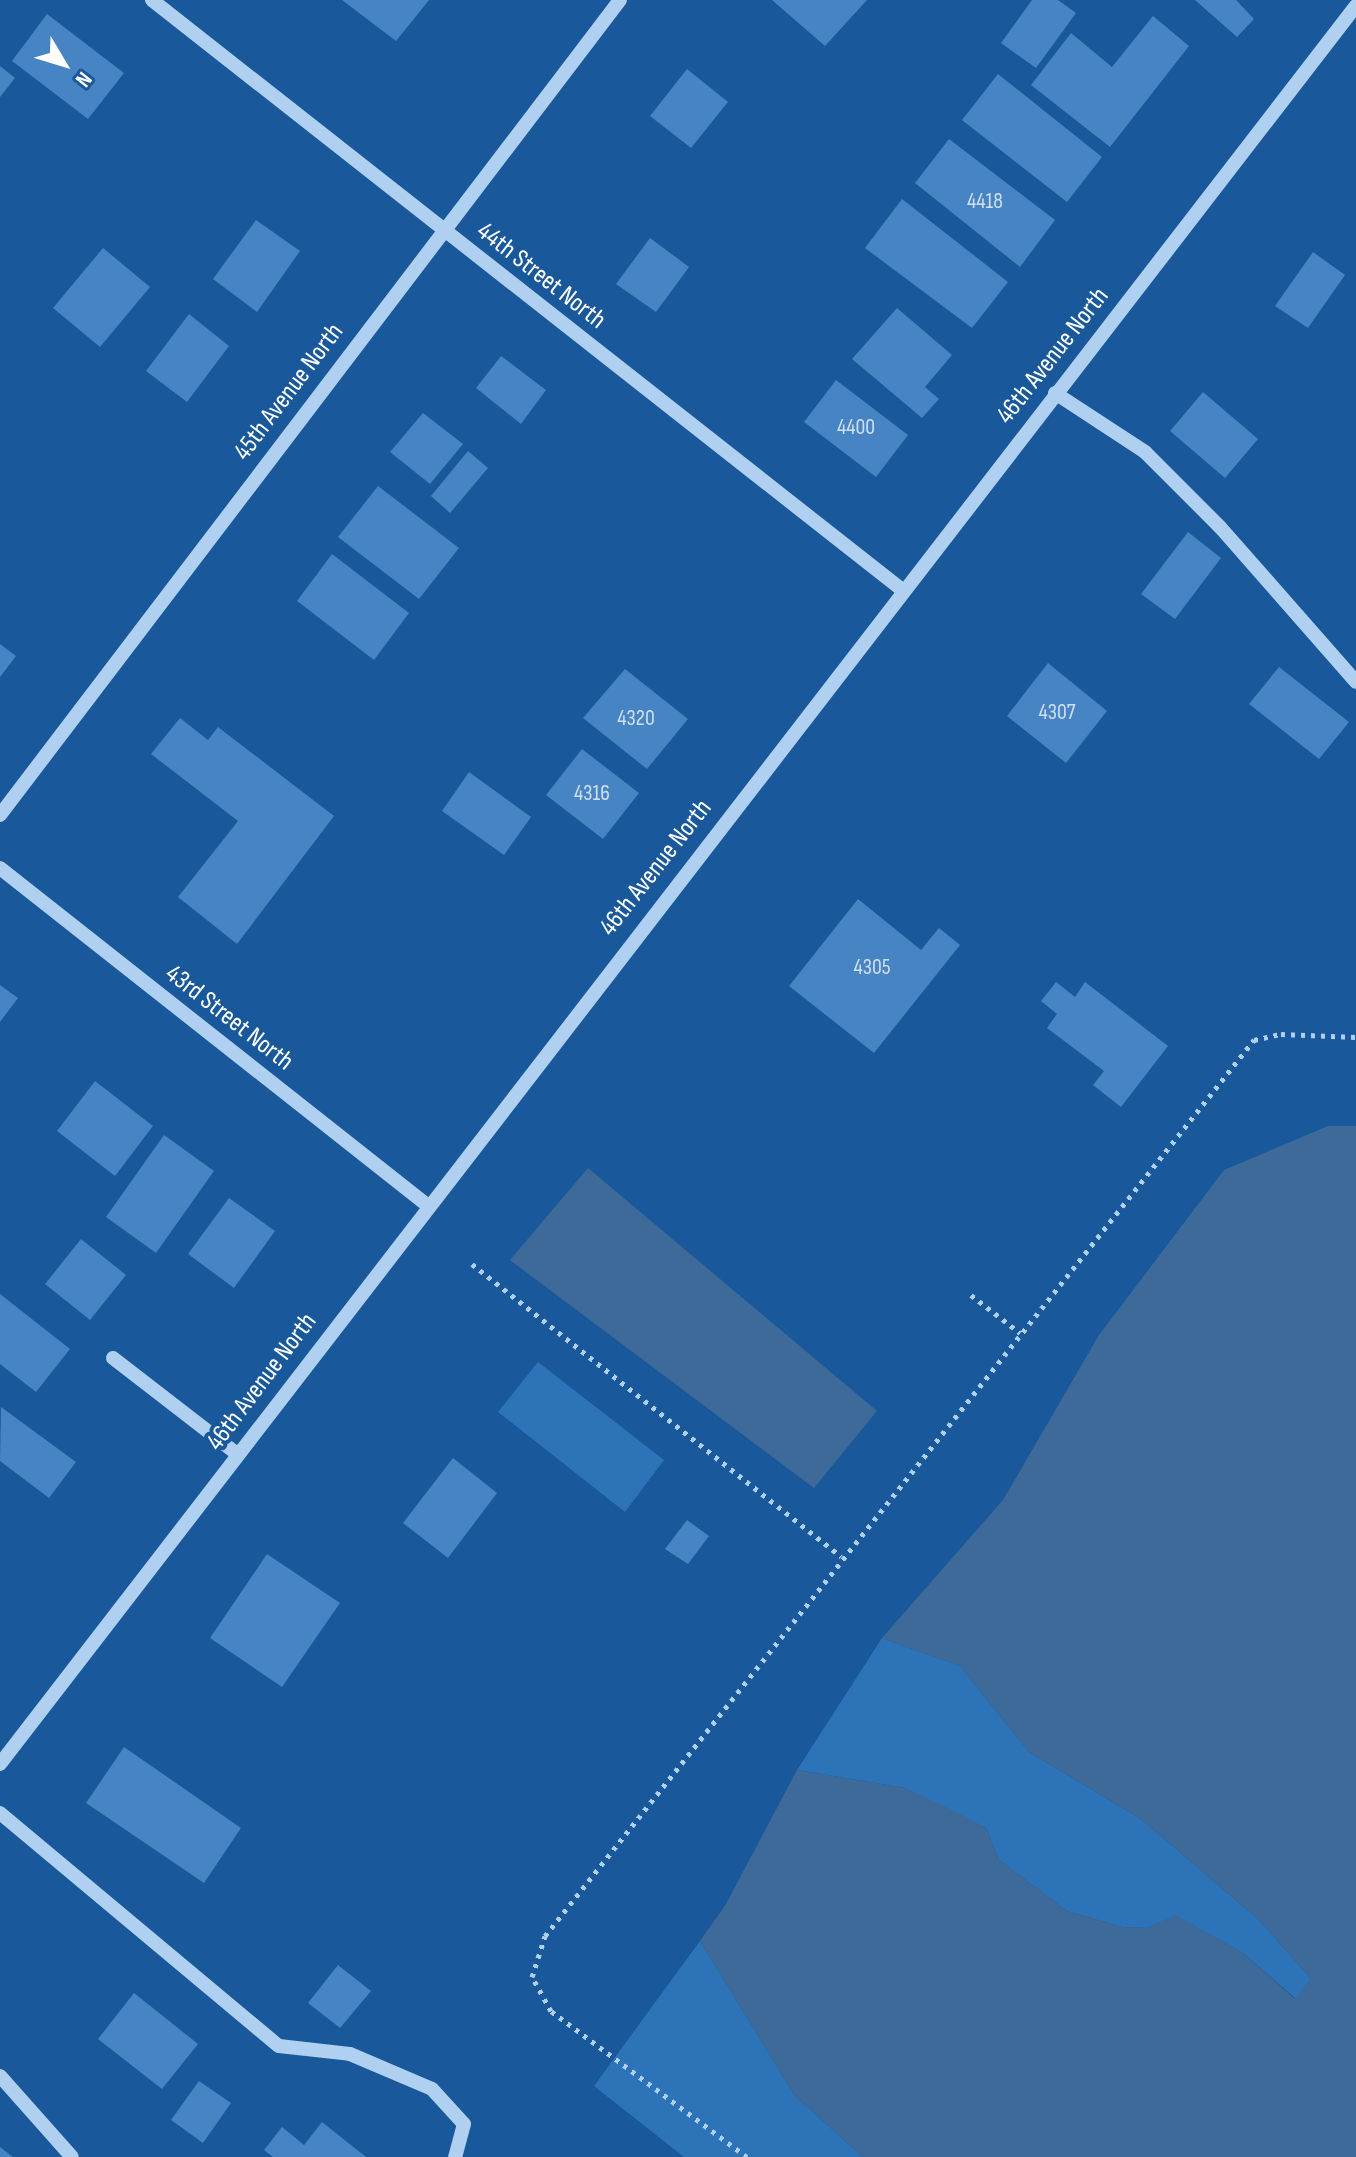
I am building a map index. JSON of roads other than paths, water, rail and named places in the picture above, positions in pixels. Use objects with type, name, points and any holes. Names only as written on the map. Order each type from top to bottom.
[{"type":"street","name":"44th Street North","points":[[152,0],[901,589]]},
{"type":"street","name":"45th Avenue North","points":[[0,815],[442,229],[620,0]]},
{"type":"street","name":"46th Avenue North","points":[[0,1764],[901,589],[1356,6]]},
{"type":"street","points":[[1055,393],[1145,452],[1220,527],[1356,682]]},
{"type":"street","name":"43rd Street North","points":[[0,868],[427,1205]]},
{"type":"street","points":[[113,1358],[237,1454]]},
{"type":"street","points":[[0,1813],[279,2046],[350,2054],[432,2089],[464,2124],[455,2157]]},
{"type":"street","points":[[0,2076],[72,2157]]}]
